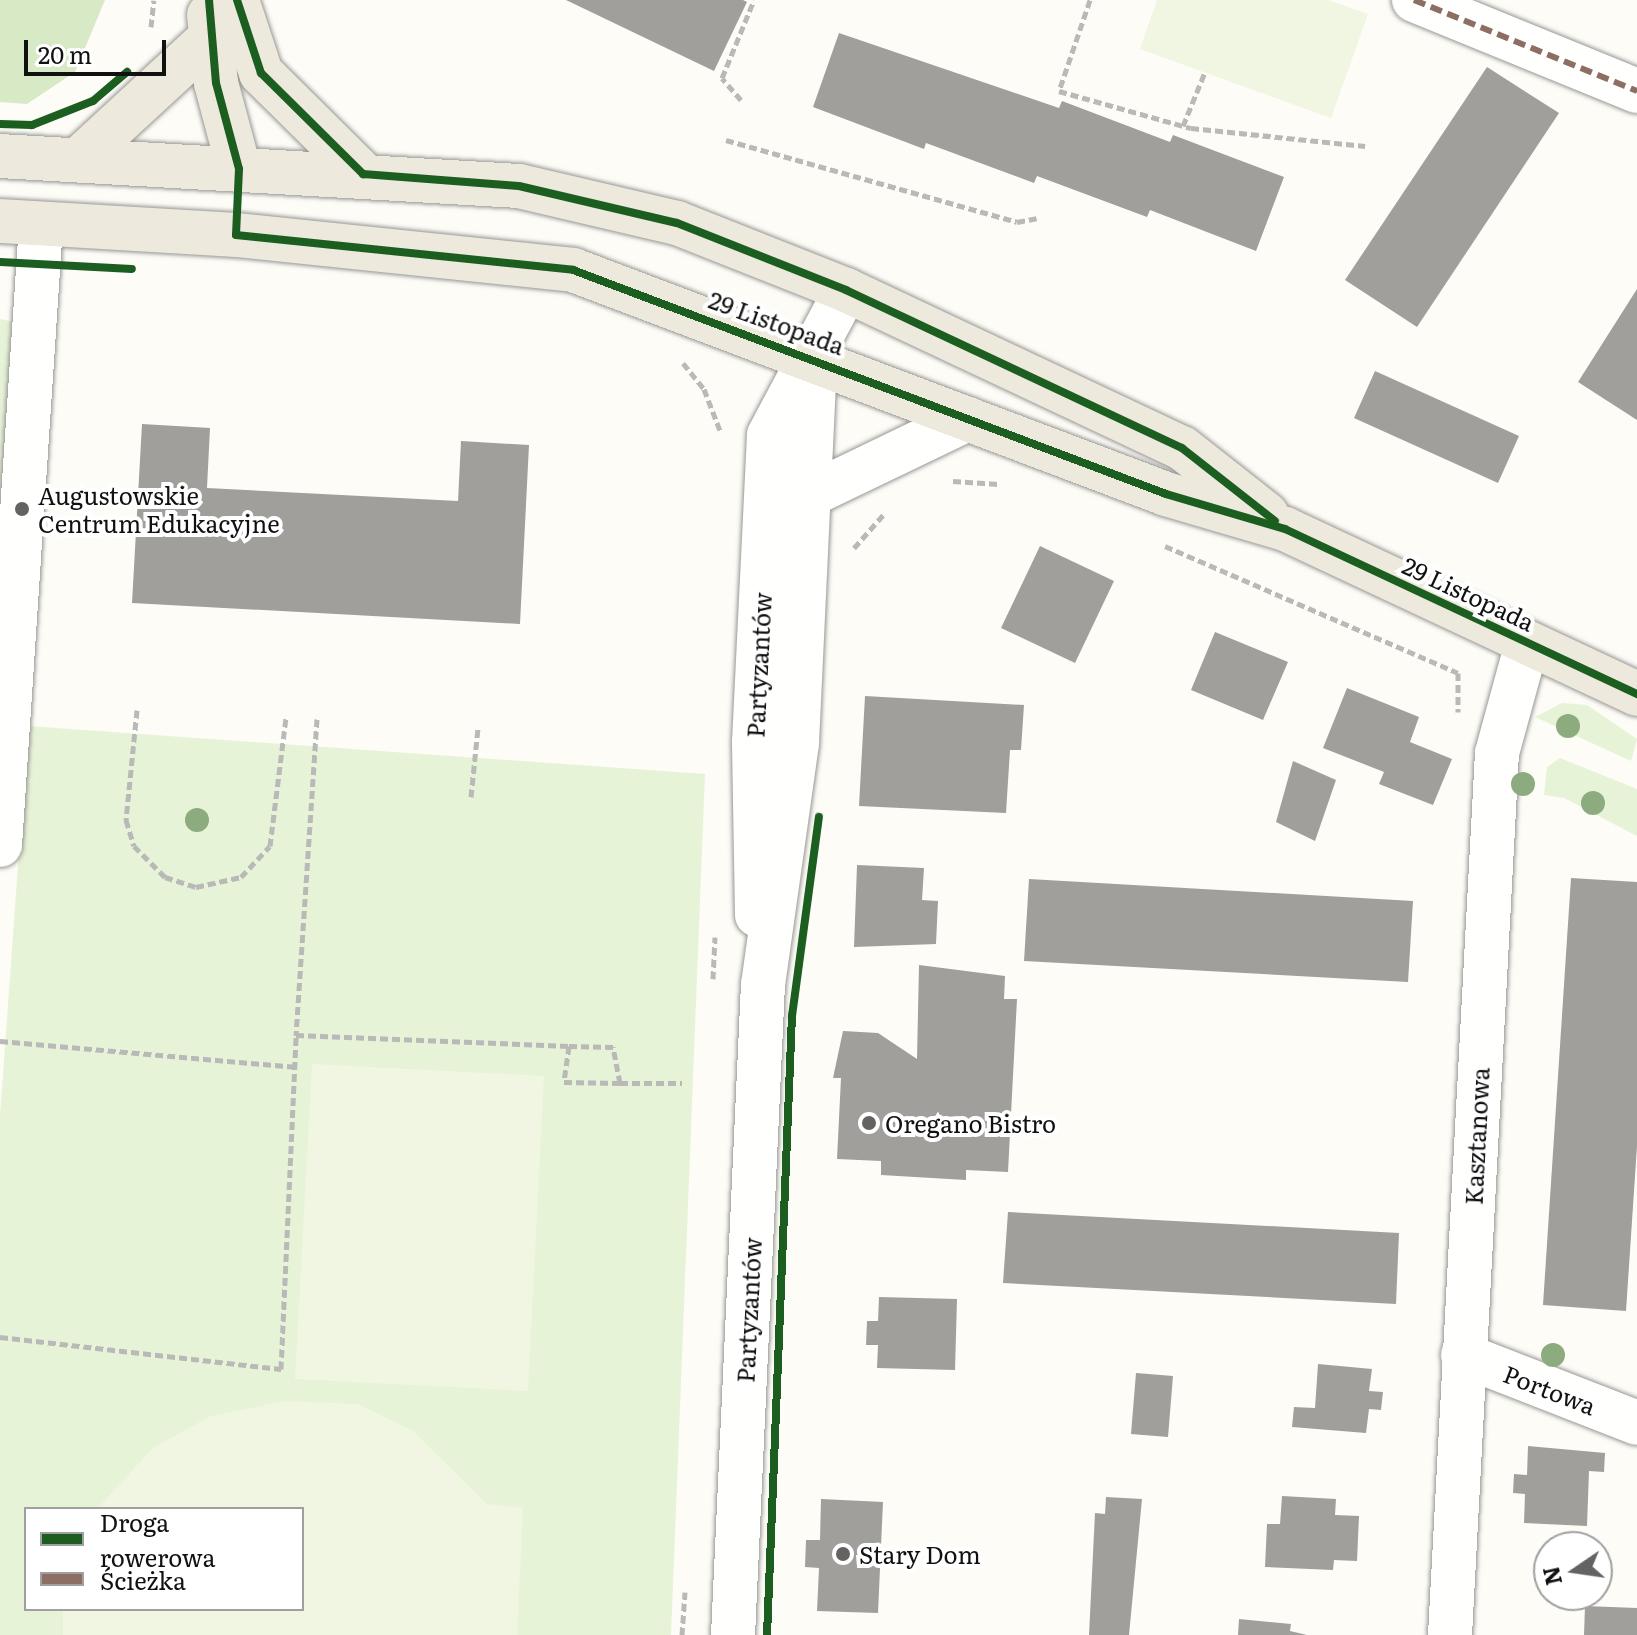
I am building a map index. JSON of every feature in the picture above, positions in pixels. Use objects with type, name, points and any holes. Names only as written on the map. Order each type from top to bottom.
[{"type":"main road","points":[[237,0],[261,73],[363,174]]},
{"type":"main road","points":[[209,19],[239,169]]},
{"type":"main road","points":[[78,160],[209,19]]},
{"type":"main road","points":[[236,235],[239,169],[261,73]]},
{"type":"main road","name":"29 Listopada","points":[[0,156],[363,174],[519,186],[677,223],[846,290],[1182,448],[1285,529]]},
{"type":"main road","name":"29 Listopada","points":[[21,222],[236,235],[573,270],[815,357],[1166,494],[1285,529],[1637,694]]},
{"type":"street","points":[[1414,0],[1637,91]]},
{"type":"street","points":[[0,845],[21,222]]},
{"type":"street","name":"Partyzantów","points":[[763,985],[753,811],[769,435],[815,357],[846,290]]},
{"type":"street","name":"Partyzantów","points":[[733,1635],[763,985],[797,743],[812,494],[815,357]]},
{"type":"street","points":[[812,494],[968,419]]},
{"type":"street","name":"Kasztanowa","points":[[1450,1635],[1463,1355],[1500,732],[1527,643]]},
{"type":"street","name":"Portowa","points":[[1463,1355],[1637,1423]]},
{"type":"path","points":[[741,100],[722,78],[754,0]]},
{"type":"path","points":[[1090,0],[1059,91],[1183,126],[1365,146]]},
{"type":"path","points":[[1183,126],[1205,72]]},
{"type":"path","points":[[726,140],[1017,222],[1037,218]]},
{"type":"path","points":[[674,352],[704,389],[719,433],[720,448]]},
{"type":"path","points":[[719,433],[769,435]]},
{"type":"path","points":[[850,559],[870,525],[906,497],[875,465]]},
{"type":"path","points":[[942,482],[1006,484]]},
{"type":"path","points":[[1158,542],[1458,673],[1458,726],[1500,732]]},
{"type":"path","points":[[137,710],[126,820],[134,846],[165,877],[196,887],[241,877],[270,846],[286,718]]},
{"type":"path","points":[[0,1337],[281,1369],[296,1035],[317,719]]},
{"type":"path","points":[[471,797],[478,728]]},
{"type":"path","points":[[296,1035],[613,1047],[620,1083]]},
{"type":"path","points":[[0,1041],[295,1067]]},
{"type":"path","points":[[569,1046],[564,1082],[682,1083]]},
{"type":"green space","points":[[0,0],[105,0],[75,72],[27,104],[0,102]]},
{"type":"green space","points":[[1157,0],[1328,0],[1368,14],[1331,118],[1140,49]]},
{"type":"green space","points":[[0,319],[15,322],[0,553]]},
{"type":"green space","points":[[1562,703],[1587,705],[1637,739],[1631,761],[1535,717]]},
{"type":"green space","points":[[28,726],[705,774],[671,1635],[0,1635],[0,1116]]},
{"type":"green space","points":[[1560,758],[1637,789],[1637,836],[1564,798],[1544,795],[1547,767]]},
{"type":"green space","points":[[312,1064],[544,1076],[528,1391],[295,1379]]},
{"type":"green space","points":[[285,1401],[358,1404],[413,1431],[487,1504],[523,1508],[517,1635],[63,1635],[63,1611],[304,1611],[304,1507],[99,1507],[153,1448],[211,1416]]},
{"type":"building","points":[[566,0],[743,0],[747,2],[714,71]]},
{"type":"building","points":[[839,33],[1059,108],[1062,101],[1170,142],[1173,135],[1284,177],[1256,251],[1150,210],[1147,217],[1037,176],[1034,183],[926,143],[924,149],[813,107]]},
{"type":"building","points":[[1487,67],[1559,113],[1417,327],[1345,280]]},
{"type":"building","points":[[1637,289],[1637,420],[1578,382]]},
{"type":"building","points":[[1375,371],[1519,436],[1498,483],[1354,418]]},
{"type":"building","points":[[142,424],[210,428],[207,488],[458,501],[461,441],[529,445],[520,624],[132,603]]},
{"type":"building","points":[[1040,546],[1114,581],[1075,663],[1001,628]]},
{"type":"building","points":[[1215,632],[1288,662],[1263,720],[1191,690]]},
{"type":"building","points":[[1347,688],[1419,717],[1410,742],[1452,759],[1433,805],[1379,784],[1384,772],[1323,748]]},
{"type":"building","points":[[865,696],[1024,705],[1021,750],[1010,750],[1006,813],[859,806]]},
{"type":"building","points":[[1293,761],[1336,780],[1315,841],[1276,822]]},
{"type":"building","points":[[857,865],[924,868],[922,900],[938,901],[936,944],[854,947]]},
{"type":"building","points":[[1571,878],[1637,882],[1637,1146],[1626,1311],[1543,1305]]},
{"type":"building","points":[[1029,879],[1413,901],[1408,982],[1024,961]]},
{"type":"building","points":[[919,965],[1005,976],[1004,999],[1017,999],[1008,1172],[966,1170],[966,1180],[881,1175],[881,1161],[837,1159],[841,1078],[833,1078],[843,1031],[878,1033],[917,1059]]},
{"type":"building","points":[[1008,1212],[1399,1233],[1396,1304],[1003,1283]]},
{"type":"building","points":[[879,1297],[957,1299],[955,1370],[877,1368],[878,1345],[866,1345],[867,1321],[878,1321]]},
{"type":"building","points":[[1318,1364],[1372,1369],[1369,1391],[1383,1392],[1381,1410],[1369,1409],[1366,1433],[1292,1427],[1294,1407],[1315,1408]]},
{"type":"building","points":[[1136,1373],[1173,1376],[1168,1437],[1131,1434]]},
{"type":"building","points":[[1528,1446],[1605,1453],[1604,1472],[1589,1471],[1587,1526],[1524,1523],[1525,1494],[1513,1493],[1514,1474],[1527,1475]]},
{"type":"building","points":[[1282,1496],[1336,1499],[1335,1515],[1359,1516],[1357,1561],[1334,1560],[1333,1570],[1265,1567],[1267,1524],[1280,1524]]},
{"type":"building","points":[[1106,1497],[1142,1499],[1129,1635],[1089,1635],[1095,1513],[1105,1514]]},
{"type":"building","name":"Stary Dom","points":[[821,1499],[883,1502],[878,1613],[817,1611],[819,1568],[805,1567],[806,1540],[820,1540]]},
{"type":"building","points":[[1637,1608],[1637,1635],[1584,1635],[1585,1611]]},
{"type":"building","points":[[1239,1619],[1291,1624],[1290,1631],[1307,1635],[1238,1635]]},
{"type":"marked path","points":[[1414,0],[1637,91]]},
{"type":"cycle path","points":[[209,0],[216,83],[239,169],[236,235],[573,270],[1166,494],[1285,529],[1637,694]]},
{"type":"cycle path","points":[[237,0],[261,73],[363,174],[519,186],[677,223],[846,290],[1182,448],[1275,521]]},
{"type":"cycle path","points":[[0,124],[32,125],[93,101],[127,72]]},
{"type":"cycle path","points":[[0,262],[132,269]]},
{"type":"cycle path","points":[[767,1635],[792,1016],[819,817]]},
{"type":"place","name":"Augustowskie Centrum Edukacyjne","points":[[22,509]]},
{"type":"place","name":"Oregano Bistro","points":[[869,1123]]},
{"type":"place","name":"Stary Dom","points":[[843,1554]]}]
